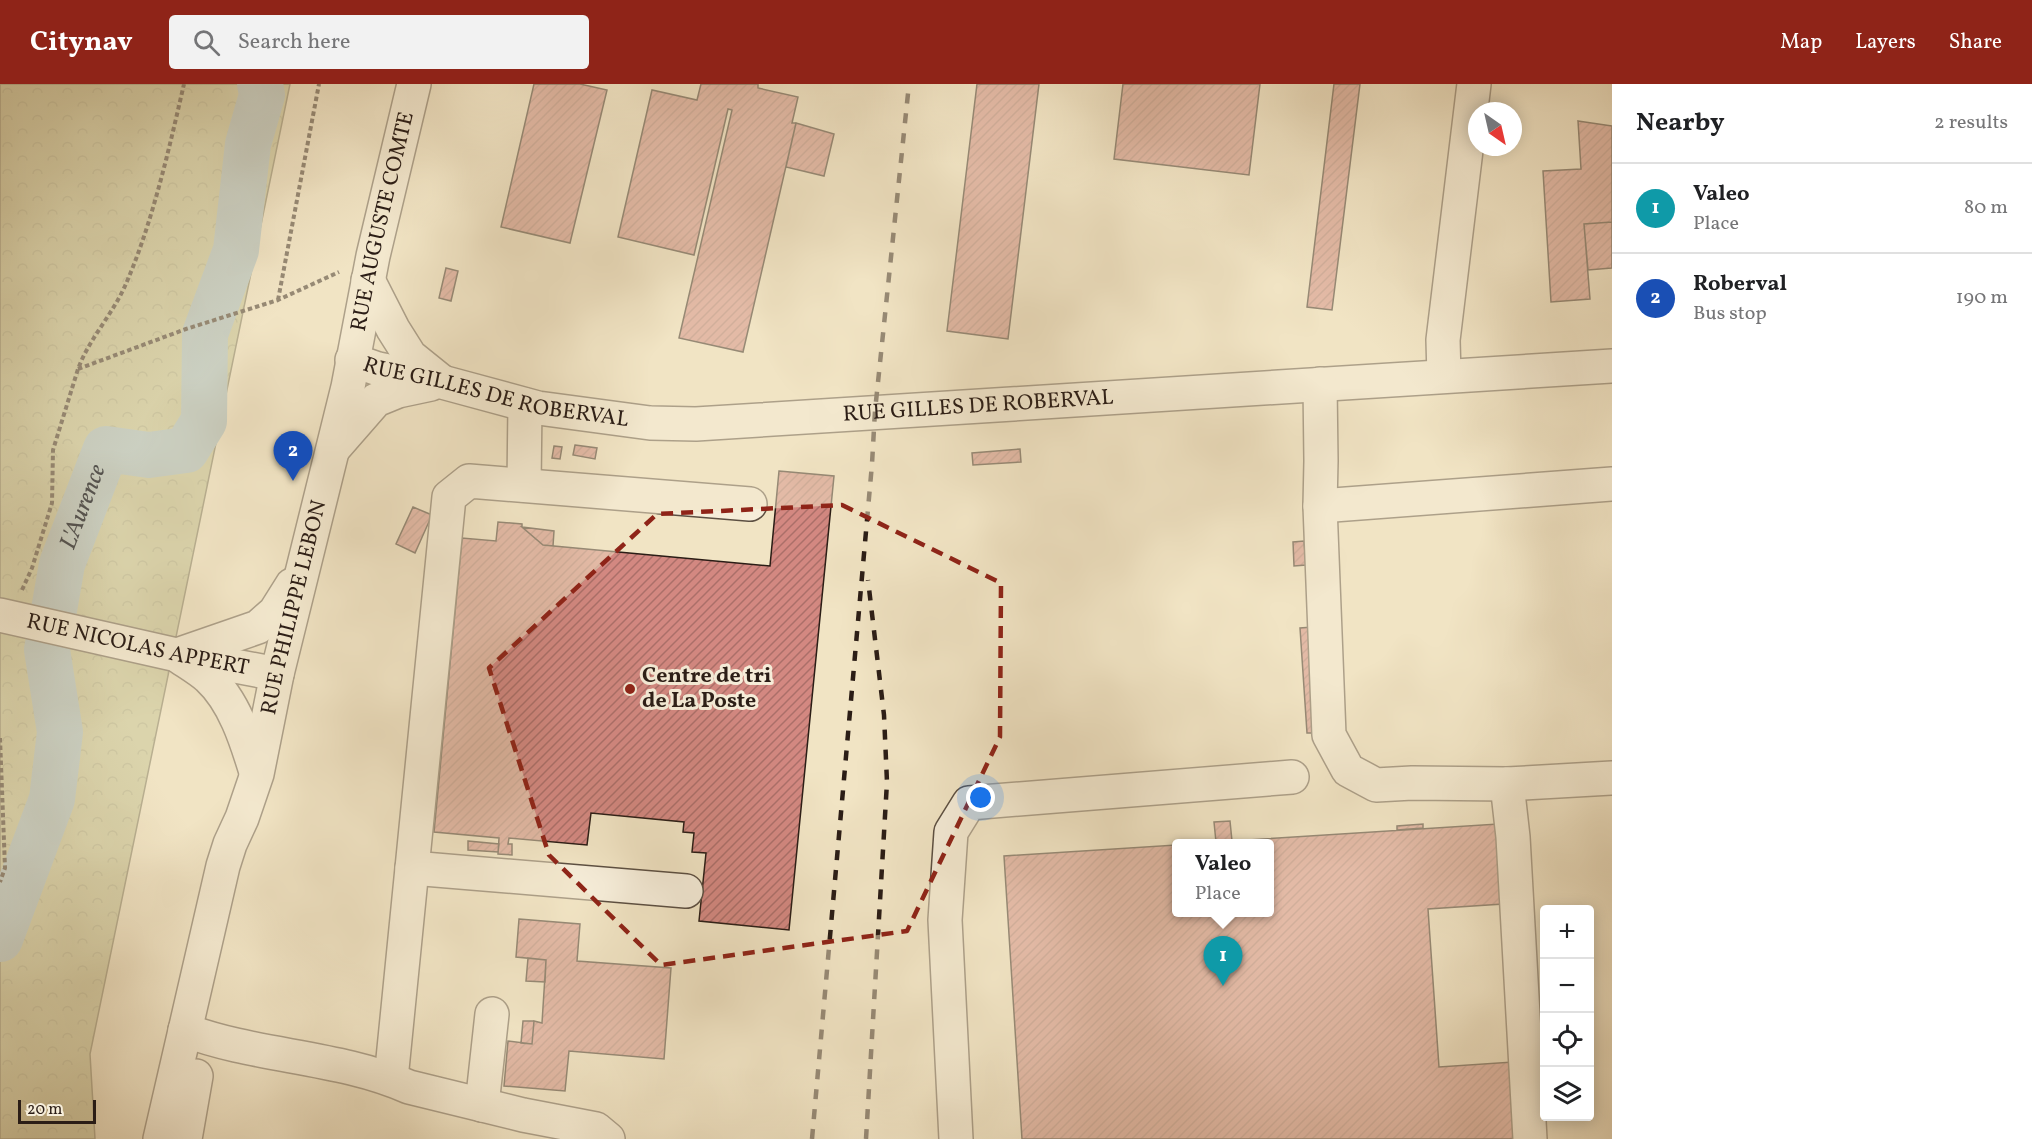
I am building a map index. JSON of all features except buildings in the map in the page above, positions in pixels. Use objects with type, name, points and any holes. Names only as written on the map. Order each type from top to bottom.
[{"type":"street","name":"RUE AUGUSTE COMTE","points":[[352,360],[370,268],[414,84]]},
{"type":"street","points":[[1444,376],[1443,340],[1474,84]]},
{"type":"street","points":[[370,268],[393,329],[410,356],[442,382]]},
{"type":"street","name":"RUE GILLES DE ROBERVAL","points":[[352,360],[378,369],[442,382],[538,408],[650,423],[696,424],[1612,366]]},
{"type":"street","name":"RUE PHILIPPE LEBON","points":[[160,1139],[242,874],[244,857],[242,818],[257,774],[277,674],[352,360]]},
{"type":"street","points":[[332,450],[376,400],[398,391],[442,382]]},
{"type":"street","points":[[1320,384],[1320,506],[1329,735],[1348,770],[1376,785],[1507,784],[1612,778]]},
{"type":"street","points":[[524,486],[525,405]]},
{"type":"street","points":[[391,1079],[449,496],[469,481],[750,504]]},
{"type":"street","points":[[1320,506],[1612,484]]},
{"type":"street","points":[[177,656],[258,627],[275,612],[301,570]]},
{"type":"street","name":"RUE NICOLAS APPERT","points":[[6,616],[177,656],[277,674]]},
{"type":"street","points":[[177,656],[208,678],[230,706],[245,737],[257,774]]},
{"type":"street","points":[[956,1139],[945,920],[951,832],[969,803],[1292,777]]},
{"type":"street","points":[[1507,784],[1513,837],[1530,1139]]},
{"type":"street","points":[[412,868],[686,891]]},
{"type":"street","points":[[482,1105],[492,1014]]},
{"type":"street","points":[[194,1034],[298,1056],[482,1105],[596,1129],[608,1139]]},
{"type":"street","name":"RUE PHILIPPE LEBON","points":[[185,1139],[194,1034]]},
{"type":"path","points":[[6,616],[32,568],[52,503],[53,450],[78,369],[83,356],[125,287],[151,212],[184,84]]},
{"type":"path","points":[[278,300],[319,84]]},
{"type":"path","points":[[78,369],[186,329],[370,268]]},
{"type":"path","points":[[0,738],[5,868],[0,882]]},
{"type":"highlighted area","points":[[842,505],[1001,583],[1000,737],[907,931],[661,965],[549,855],[489,668],[657,514]]},
{"type":"green space","points":[[0,84],[290,84],[90,1054],[95,1139],[0,1139]]},
{"type":"waterway","name":"L'Aurence","points":[[0,939],[52,799],[60,732],[47,650],[62,564],[106,449],[149,455],[186,450],[204,421],[205,334],[236,250],[248,144],[262,95],[260,84]]},
{"type":"railway","points":[[812,1139],[875,411],[909,84]]},
{"type":"railway","points":[[866,1139],[887,782],[884,715],[868,580]]},
{"type":"place","name":"Roberval","points":[[293,481]]},
{"type":"place","name":"Centre de tri de La Poste","points":[[630,689]]},
{"type":"place","name":"Valeo","points":[[1223,986]]}]
